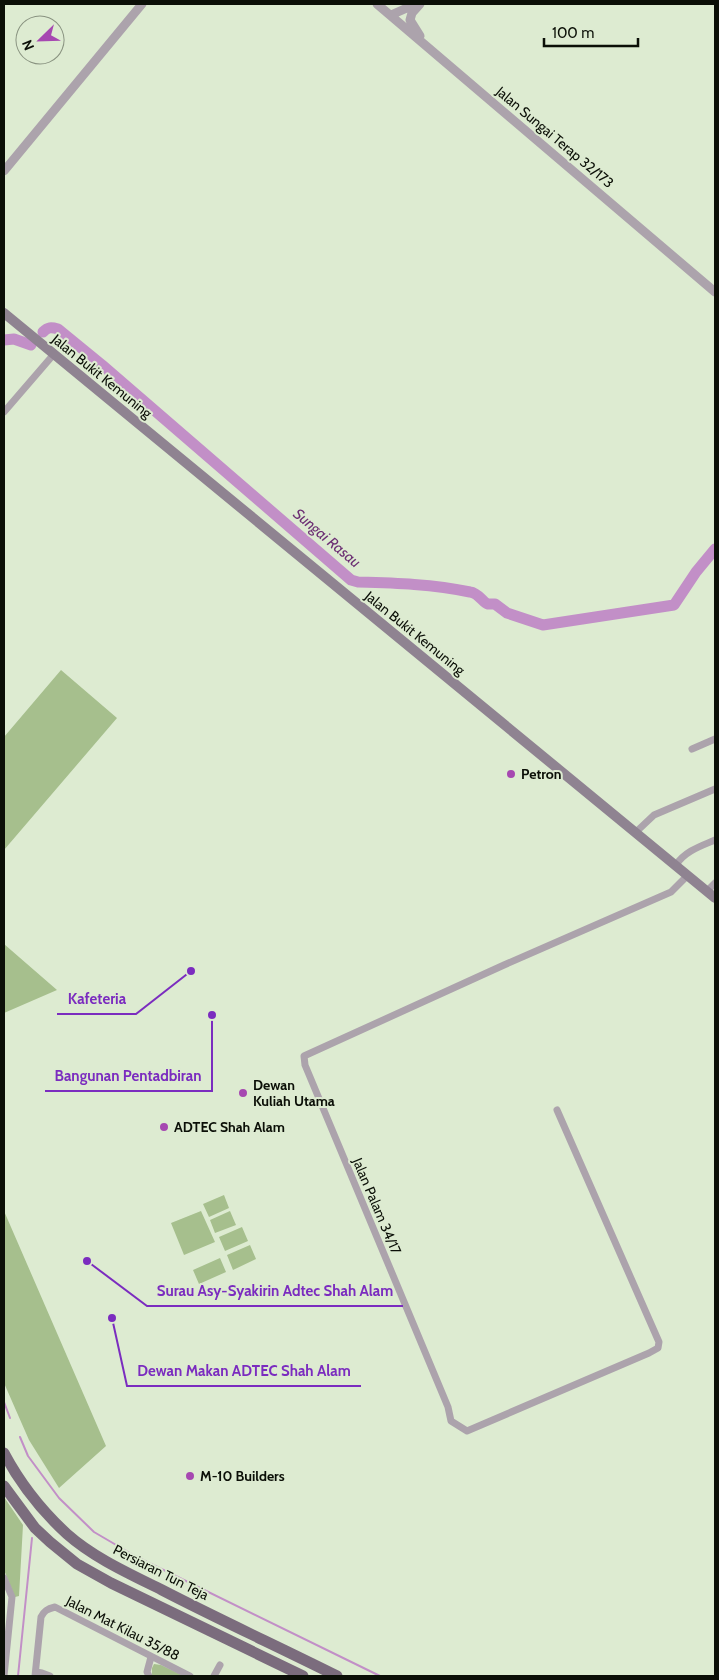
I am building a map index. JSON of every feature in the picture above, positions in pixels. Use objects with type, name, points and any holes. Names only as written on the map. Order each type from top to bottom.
[{"type":"main road","name":"Jalan Bukit Kemuning","points":[[4,313],[711,894]]},
{"type":"main road","name":"Persiaran Tun Teja","points":[[4,1453],[13,1470],[48,1516],[68,1535],[93,1553],[190,1605],[337,1676]]},
{"type":"main road","points":[[4,1486],[35,1528],[77,1564],[111,1583],[303,1676]]},
{"type":"street","points":[[4,171],[142,4]]},
{"type":"street","points":[[391,15],[418,4]]},
{"type":"street","points":[[418,4],[410,20],[428,47]]},
{"type":"street","name":"Jalan Sungai Terap 32/173","points":[[381,5],[715,292]]},
{"type":"street","points":[[4,412],[54,354]]},
{"type":"street","points":[[692,749],[715,739]]},
{"type":"street","points":[[636,832],[654,815],[715,789]]},
{"type":"street","points":[[676,865],[686,854],[715,840]]},
{"type":"street","name":"Jalan Palam 34/17","points":[[556,1110],[657,1336],[658,1348],[467,1431],[451,1421],[448,1406],[306,1065],[304,1056],[671,892],[688,876]]},
{"type":"street","points":[[711,894],[715,883]]},
{"type":"street","points":[[4,1578],[12,1597],[4,1676]]},
{"type":"street","name":"Jalan Mat Kilau 35/88","points":[[35,1674],[40,1617],[44,1612],[55,1608],[190,1676]]},
{"type":"street","points":[[149,1676],[147,1672],[151,1657]]},
{"type":"street","points":[[214,1676],[220,1665]]},
{"type":"street","points":[[35,1674],[42,1673],[50,1676]]},
{"type":"green space","points":[[61,670],[117,718],[4,850],[4,737]]},
{"type":"green space","points":[[4,944],[57,990],[4,1013]]},
{"type":"green space","points":[[224,1195],[229,1208],[209,1217],[203,1204]]},
{"type":"green space","points":[[4,1211],[106,1446],[59,1488],[29,1440],[4,1383]]},
{"type":"green space","points":[[201,1211],[215,1242],[184,1255],[171,1223]]},
{"type":"green space","points":[[230,1211],[236,1225],[215,1233],[210,1220]]},
{"type":"green space","points":[[242,1227],[248,1241],[225,1251],[219,1237]]},
{"type":"green space","points":[[250,1245],[256,1259],[233,1270],[227,1255]]},
{"type":"green space","points":[[220,1258],[226,1272],[199,1284],[193,1270]]},
{"type":"green space","points":[[4,1497],[23,1525],[19,1596],[15,1597],[4,1570]]},
{"type":"green space","points":[[154,1664],[161,1665],[184,1676],[152,1676]]},
{"type":"waterway","name":"Sungai Rasau","points":[[43,332],[50,328],[58,329],[351,580],[358,582],[400,583],[470,592],[476,594],[488,604],[495,604],[507,613],[543,625],[674,605],[696,572],[715,549]]},
{"type":"waterway","name":"Sungai Rasau","points":[[4,340],[14,339],[31,345]]},
{"type":"waterway","points":[[4,1402],[10,1418]]},
{"type":"waterway","points":[[20,1437],[28,1456],[59,1498],[94,1532],[135,1556],[380,1676]]},
{"type":"waterway","points":[[18,1676],[32,1538]]},
{"type":"place","name":"Petron","points":[[511,774]]},
{"type":"place","name":"Kafeteria","points":[[191,971]]},
{"type":"place","name":"Bangunan Pentadbiran","points":[[212,1015]]},
{"type":"place","name":"Dewan Kuliah Utama","points":[[243,1093]]},
{"type":"place","name":"ADTEC Shah Alam","points":[[164,1127]]},
{"type":"place","name":"Surau Asy-Syakirin Adtec Shah Alam","points":[[87,1261]]},
{"type":"place","name":"Dewan Makan ADTEC Shah Alam","points":[[112,1318]]},
{"type":"place","name":"M-10 Builders","points":[[190,1476]]}]
